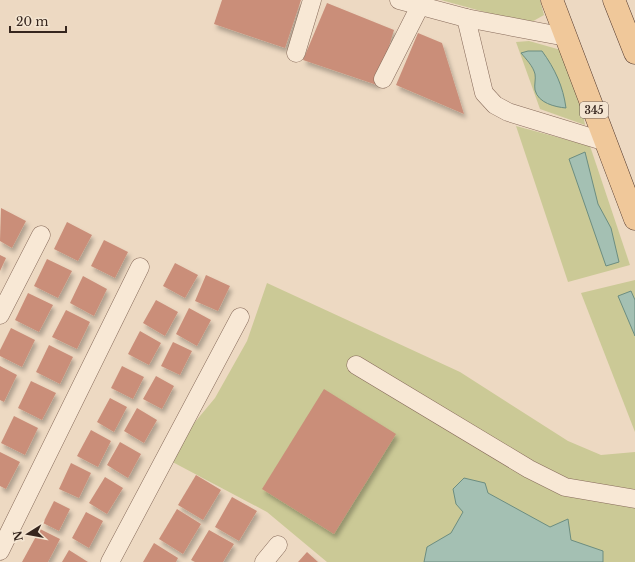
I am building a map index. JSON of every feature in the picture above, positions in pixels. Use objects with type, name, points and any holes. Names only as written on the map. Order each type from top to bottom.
[{"type":"main road","name":"345","points":[[552,0],[559,36],[606,142],[635,219]]},
{"type":"main road","points":[[614,0],[635,53]]},
{"type":"street","points":[[296,53],[312,0]]},
{"type":"street","points":[[399,0],[466,18],[559,36]]},
{"type":"street","points":[[383,79],[420,6]]},
{"type":"street","points":[[466,18],[484,93],[494,105],[508,112],[606,142]]},
{"type":"street","points":[[0,315],[41,235]]},
{"type":"street","points":[[0,552],[140,268]]},
{"type":"street","points":[[110,562],[240,317]]},
{"type":"street","points":[[356,365],[529,469],[565,487],[635,499]]},
{"type":"street","points":[[264,562],[278,545]]},
{"type":"shaded area","points":[[441,0],[540,0],[544,15],[528,24]]},
{"type":"shaded area","points":[[529,41],[561,50],[581,103],[585,125],[540,109],[516,42]]},
{"type":"shaded area","points":[[528,51],[542,51],[547,58],[561,85],[566,108],[548,104],[537,94],[535,90],[534,71],[521,53]]},
{"type":"shaded area","points":[[516,126],[590,146],[630,265],[568,282]]},
{"type":"shaded area","points":[[585,152],[598,204],[611,228],[619,262],[606,266],[569,159]]},
{"type":"shaded area","points":[[635,280],[635,432],[581,293]]},
{"type":"shaded area","points":[[267,283],[460,372],[568,441],[601,455],[635,452],[635,562],[327,562],[267,512],[165,458],[215,398],[247,341]]},
{"type":"shaded area","points":[[631,291],[635,300],[635,336],[618,296]]},
{"type":"shaded area","points":[[464,478],[485,483],[488,493],[550,527],[568,519],[571,540],[603,551],[603,562],[424,562],[427,547],[451,533],[463,512],[456,504],[453,489]]},
{"type":"building","points":[[222,0],[301,0],[285,48],[214,24]]},
{"type":"building","points":[[327,3],[394,30],[377,85],[303,60]]},
{"type":"building","points":[[418,33],[442,43],[464,114],[396,85]]},
{"type":"building","points":[[1,208],[26,221],[12,248],[0,241]]},
{"type":"building","points":[[67,222],[92,235],[78,261],[54,249]]},
{"type":"building","points":[[104,240],[128,252],[115,278],[91,266]]},
{"type":"building","points":[[0,255],[6,258],[0,271]]},
{"type":"building","points":[[47,259],[72,271],[58,298],[34,286]]},
{"type":"building","points":[[175,263],[198,275],[185,298],[163,286]]},
{"type":"building","points":[[206,275],[230,286],[218,311],[195,301]]},
{"type":"building","points":[[83,276],[107,289],[94,316],[70,303]]},
{"type":"building","points":[[28,293],[53,305],[39,332],[15,320]]},
{"type":"building","points":[[156,300],[178,312],[165,336],[143,323]]},
{"type":"building","points":[[189,308],[211,320],[197,346],[176,334]]},
{"type":"building","points":[[66,310],[90,322],[77,349],[52,337]]},
{"type":"building","points":[[11,328],[35,340],[22,367],[0,356],[0,350]]},
{"type":"building","points":[[140,331],[161,343],[149,365],[128,354]]},
{"type":"building","points":[[173,342],[192,351],[180,375],[161,366]]},
{"type":"building","points":[[49,345],[73,357],[60,384],[36,372]]},
{"type":"building","points":[[0,366],[17,375],[4,402],[0,400]]},
{"type":"building","points":[[122,366],[144,377],[133,399],[111,388]]},
{"type":"building","points":[[156,376],[174,386],[162,409],[143,399]]},
{"type":"building","points":[[31,381],[56,393],[42,420],[18,408]]},
{"type":"building","points":[[324,389],[396,434],[334,534],[262,489]]},
{"type":"building","points":[[110,398],[127,407],[114,432],[97,422]]},
{"type":"building","points":[[137,408],[157,420],[144,443],[124,431]]},
{"type":"building","points":[[14,416],[38,428],[25,455],[1,443]]},
{"type":"building","points":[[91,430],[111,441],[98,467],[77,456]]},
{"type":"building","points":[[120,442],[141,454],[128,478],[107,465]]},
{"type":"building","points":[[0,452],[20,462],[6,489],[0,486]]},
{"type":"building","points":[[71,463],[91,473],[79,498],[59,489]]},
{"type":"building","points":[[196,475],[221,490],[203,520],[178,505]]},
{"type":"building","points":[[105,477],[123,488],[107,514],[89,503]]},
{"type":"building","points":[[232,497],[257,511],[239,541],[215,527]]},
{"type":"building","points":[[54,501],[70,509],[59,531],[43,523]]},
{"type":"building","points":[[177,509],[201,524],[183,554],[159,539]]},
{"type":"building","points":[[86,512],[103,521],[89,548],[72,538]]},
{"type":"building","points":[[40,529],[60,539],[48,562],[22,562]]},
{"type":"building","points":[[209,530],[234,544],[223,562],[195,562],[191,560]]},
{"type":"building","points":[[154,543],[178,558],[176,562],[143,562]]},
{"type":"building","points":[[69,550],[88,562],[62,562]]},
{"type":"building","points":[[307,552],[318,562],[298,562]]}]
